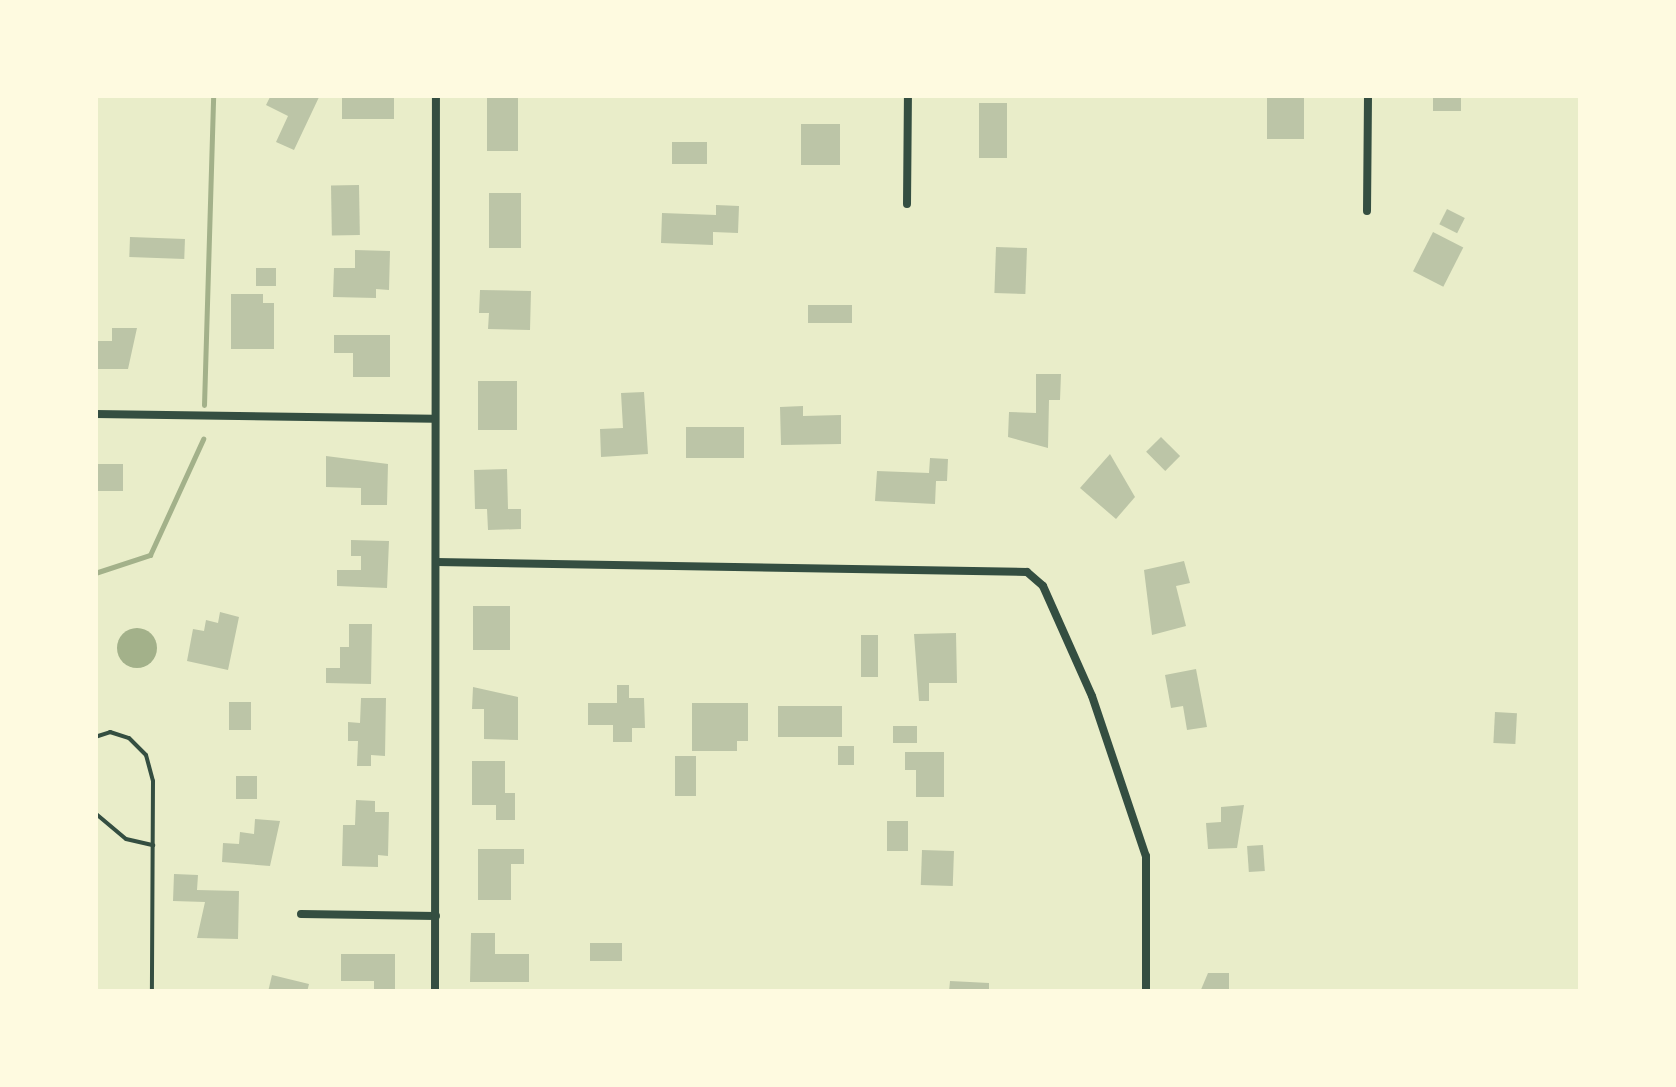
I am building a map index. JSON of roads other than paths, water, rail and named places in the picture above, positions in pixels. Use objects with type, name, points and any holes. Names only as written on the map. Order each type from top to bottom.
[{"type":"street","points":[[435,992],[436,95]]},
{"type":"street","points":[[907,204],[908,95]]},
{"type":"street","points":[[1367,211],[1368,95]]},
{"type":"street","points":[[95,414],[434,419]]},
{"type":"street","points":[[436,562],[1026,572],[1042,586],[1085,680],[1146,856],[1146,992]]},
{"type":"street","points":[[301,914],[436,916]]},
{"type":"lane","points":[[95,736],[110,732],[129,738],[146,755],[153,844],[152,992]]},
{"type":"lane","points":[[95,813],[126,838],[153,844]]},
{"type":"waterway","points":[[204,405],[213,95]]},
{"type":"waterway","points":[[95,573],[150,555],[203,439]]}]
